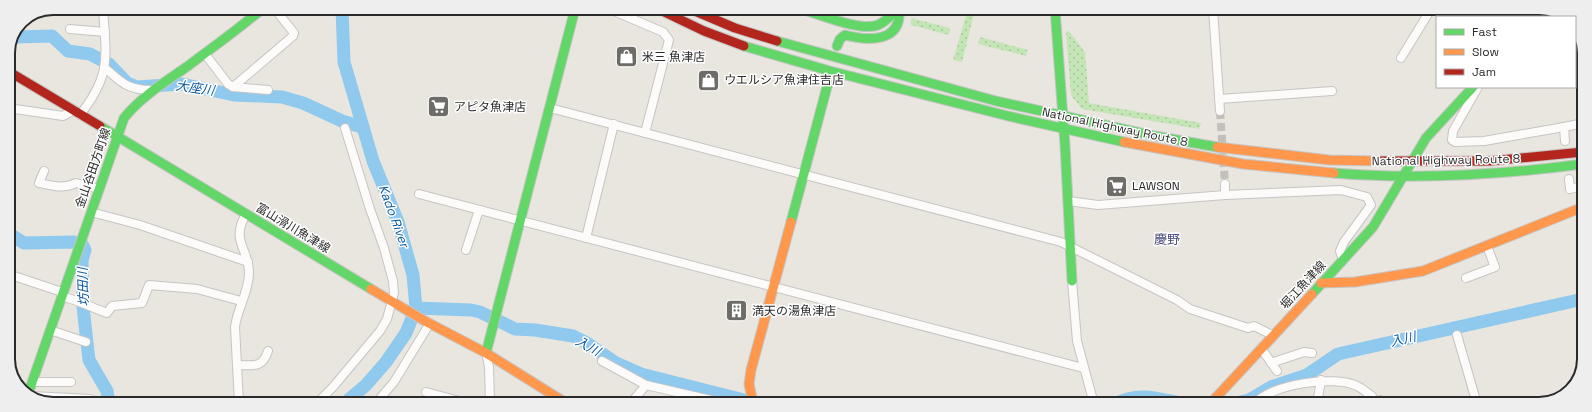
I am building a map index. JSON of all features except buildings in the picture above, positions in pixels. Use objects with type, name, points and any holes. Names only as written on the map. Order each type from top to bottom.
[{"type":"main road","name":"金山谷田方町線","points":[[30,389],[117,136],[127,113],[134,104],[151,90],[204,54],[254,15]]},
{"type":"main road","points":[[486,354],[489,336],[573,15]]},
{"type":"main road","name":"National Highway Route 8","points":[[671,15],[732,42],[761,51],[996,113],[1165,151],[1253,166],[1321,172],[1403,175],[1546,170],[1577,165]]},
{"type":"main road","name":"National Highway Route 8","points":[[704,15],[735,28],[763,37],[996,101],[1155,136],[1233,150],[1329,160],[1410,162],[1490,160],[1577,153]]},
{"type":"main road","points":[[823,15],[864,26],[876,26],[891,15]]},
{"type":"main road","points":[[837,46],[840,39],[845,35],[867,40],[878,39],[888,35],[898,24],[900,15]]},
{"type":"main road","points":[[1054,15],[1068,201],[1072,281]]},
{"type":"main road","name":"富山滑川魚津線","points":[[15,75],[393,302],[486,354],[556,397]]},
{"type":"main road","points":[[751,397],[749,384],[751,370],[828,83]]},
{"type":"main road","name":"堀江魚津線","points":[[1216,397],[1373,227],[1389,204],[1410,162],[1426,138],[1472,88]]},
{"type":"main road","points":[[1322,282],[1355,282],[1423,271],[1577,209]]},
{"type":"street","points":[[15,109],[62,116],[77,112],[100,85],[105,68],[104,15]]},
{"type":"street","points":[[233,87],[294,36],[294,33],[280,15]]},
{"type":"street","points":[[624,15],[663,32],[669,40],[644,133]]},
{"type":"street","points":[[1213,15],[1220,110]]},
{"type":"street","points":[[1401,58],[1427,15]]},
{"type":"street","points":[[70,29],[105,32]]},
{"type":"street","points":[[204,54],[228,84],[233,87],[268,90]]},
{"type":"street","points":[[105,68],[124,84],[134,89],[151,90]]},
{"type":"street","points":[[1477,88],[1453,130],[1452,140],[1455,142],[1484,141],[1577,124]]},
{"type":"street","points":[[1219,99],[1332,91]]},
{"type":"street","points":[[550,108],[1061,242],[1177,300],[1190,309],[1248,328],[1254,326],[1272,335]]},
{"type":"street","points":[[586,238],[614,124]]},
{"type":"street","points":[[1564,127],[1565,141]]},
{"type":"street","points":[[323,397],[380,330],[387,319],[394,294],[393,281],[345,128]]},
{"type":"street","points":[[44,171],[39,183],[58,187],[70,186],[76,183],[99,189]]},
{"type":"street","points":[[1569,179],[1570,189],[1577,187]]},
{"type":"street","points":[[1224,184],[1225,195]]},
{"type":"street","points":[[1068,201],[1098,205],[1225,195],[1341,190],[1367,197],[1371,205],[1344,242],[1340,251],[1343,260]]},
{"type":"street","points":[[420,194],[1083,368]]},
{"type":"street","points":[[466,250],[478,210]]},
{"type":"street","points":[[91,212],[140,225],[248,262]]},
{"type":"street","points":[[239,397],[235,327],[241,301],[248,283],[248,262],[241,247],[239,236],[241,223],[246,214]]},
{"type":"street","points":[[1466,278],[1495,267],[1487,246]]},
{"type":"street","points":[[15,277],[107,313],[112,306],[142,303],[149,286],[197,289],[241,301]]},
{"type":"street","points":[[1072,281],[1077,341],[1092,397]]},
{"type":"street","points":[[381,397],[394,382],[428,322]]},
{"type":"street","points":[[50,330],[86,342]]},
{"type":"street","points":[[1457,335],[1475,397]]},
{"type":"street","points":[[1261,348],[1277,371]]},
{"type":"street","points":[[237,365],[259,365],[265,360],[268,350]]},
{"type":"street","points":[[1271,362],[1304,352],[1312,353]]},
{"type":"street","points":[[486,354],[489,367],[490,397]]},
{"type":"street","points":[[602,361],[646,385],[698,397]]},
{"type":"street","points":[[1318,397],[1321,380]]},
{"type":"street","points":[[1266,397],[1279,389],[1321,380],[1356,386],[1373,397]]},
{"type":"street","points":[[32,382],[71,382]]},
{"type":"street","points":[[636,397],[646,385]]},
{"type":"street","points":[[426,392],[445,397]]},
{"type":"green space","points":[[966,15],[974,15],[962,62],[953,60]]},
{"type":"green space","points":[[911,18],[950,28],[949,35],[911,25]]},
{"type":"green space","points":[[1069,31],[1085,52],[1089,103],[1201,123],[1199,129],[1082,109],[1071,95],[1066,32]]},
{"type":"green space","points":[[980,37],[1028,50],[1026,56],[978,44]]},
{"type":"waterway","name":"Kado River","points":[[342,15],[344,62],[373,161],[398,222],[413,275],[416,308],[406,333],[386,362],[366,385],[352,397]]},
{"type":"waterway","name":"大座川","points":[[19,37],[52,36],[68,51],[90,54],[109,64],[127,83],[137,87],[182,84],[234,95],[282,97],[303,103],[342,121],[362,127]]},
{"type":"waterway","name":"坊田川","points":[[15,237],[24,243],[74,242],[82,244],[85,250],[82,261],[83,307],[89,360],[107,391],[108,397]]},
{"type":"waterway","name":"入川","points":[[1254,397],[1271,387],[1307,375],[1338,354],[1577,300]]},
{"type":"waterway","name":"入川","points":[[416,308],[471,310],[480,312],[515,329],[535,330],[573,336],[587,343],[616,363],[641,374],[732,397]]},
{"type":"waterway","name":"入川","points":[[1141,397],[1149,397]]},
{"type":"tunnel","points":[[1220,111],[1225,184]]},
{"type":"traffic: fast","points":[[30,389],[124,118],[146,96],[226,38],[255,15]]},
{"type":"traffic: fast","points":[[486,353],[573,15]]},
{"type":"traffic: fast","points":[[820,15],[850,24],[870,27],[884,22],[891,15]]},
{"type":"traffic: fast","points":[[837,46],[840,39],[845,35],[873,38],[882,37],[889,34],[895,28],[898,15]]},
{"type":"traffic: fast","points":[[1055,15],[1065,145],[1072,281]]},
{"type":"traffic: fast","points":[[777,41],[996,101],[1155,136],[1217,147]]},
{"type":"traffic: fast","points":[[744,46],[830,71],[1008,116],[1124,142]]},
{"type":"traffic: fast","points":[[791,222],[828,83]]},
{"type":"traffic: fast","points":[[1312,294],[1373,227],[1426,138],[1472,88]]},
{"type":"traffic: fast","points":[[100,126],[371,289]]},
{"type":"traffic: fast","points":[[1334,173],[1396,176],[1490,174],[1577,165]]},
{"type":"traffic: slow","points":[[1124,142],[1243,164],[1334,173]]},
{"type":"traffic: slow","points":[[1217,147],[1329,160],[1377,161]]},
{"type":"traffic: slow","points":[[1321,283],[1355,282],[1423,271],[1577,209]]},
{"type":"traffic: slow","points":[[752,397],[749,384],[751,370],[791,222]]},
{"type":"traffic: slow","points":[[371,289],[425,321],[486,353],[556,397]]},
{"type":"traffic: slow","points":[[1216,397],[1312,294]]},
{"type":"traffic: jam","points":[[671,15],[704,31],[744,46]]},
{"type":"traffic: jam","points":[[704,15],[735,28],[777,41]]},
{"type":"traffic: jam","points":[[15,75],[100,126]]},
{"type":"traffic: jam","points":[[1377,161],[1490,161],[1577,153]]},
{"type":"place","name":"米三 魚津店","points":[[627,57]]},
{"type":"place","name":"ウエルシア魚津住吉店","points":[[708,80]]},
{"type":"place","name":"アピタ魚津店","points":[[439,107]]},
{"type":"place","name":"LAWSON","points":[[1117,186]]},
{"type":"place","name":"満天の湯魚津店","points":[[736,311]]},
{"type":"district","name":"慶野","points":[[1167,239]]}]
